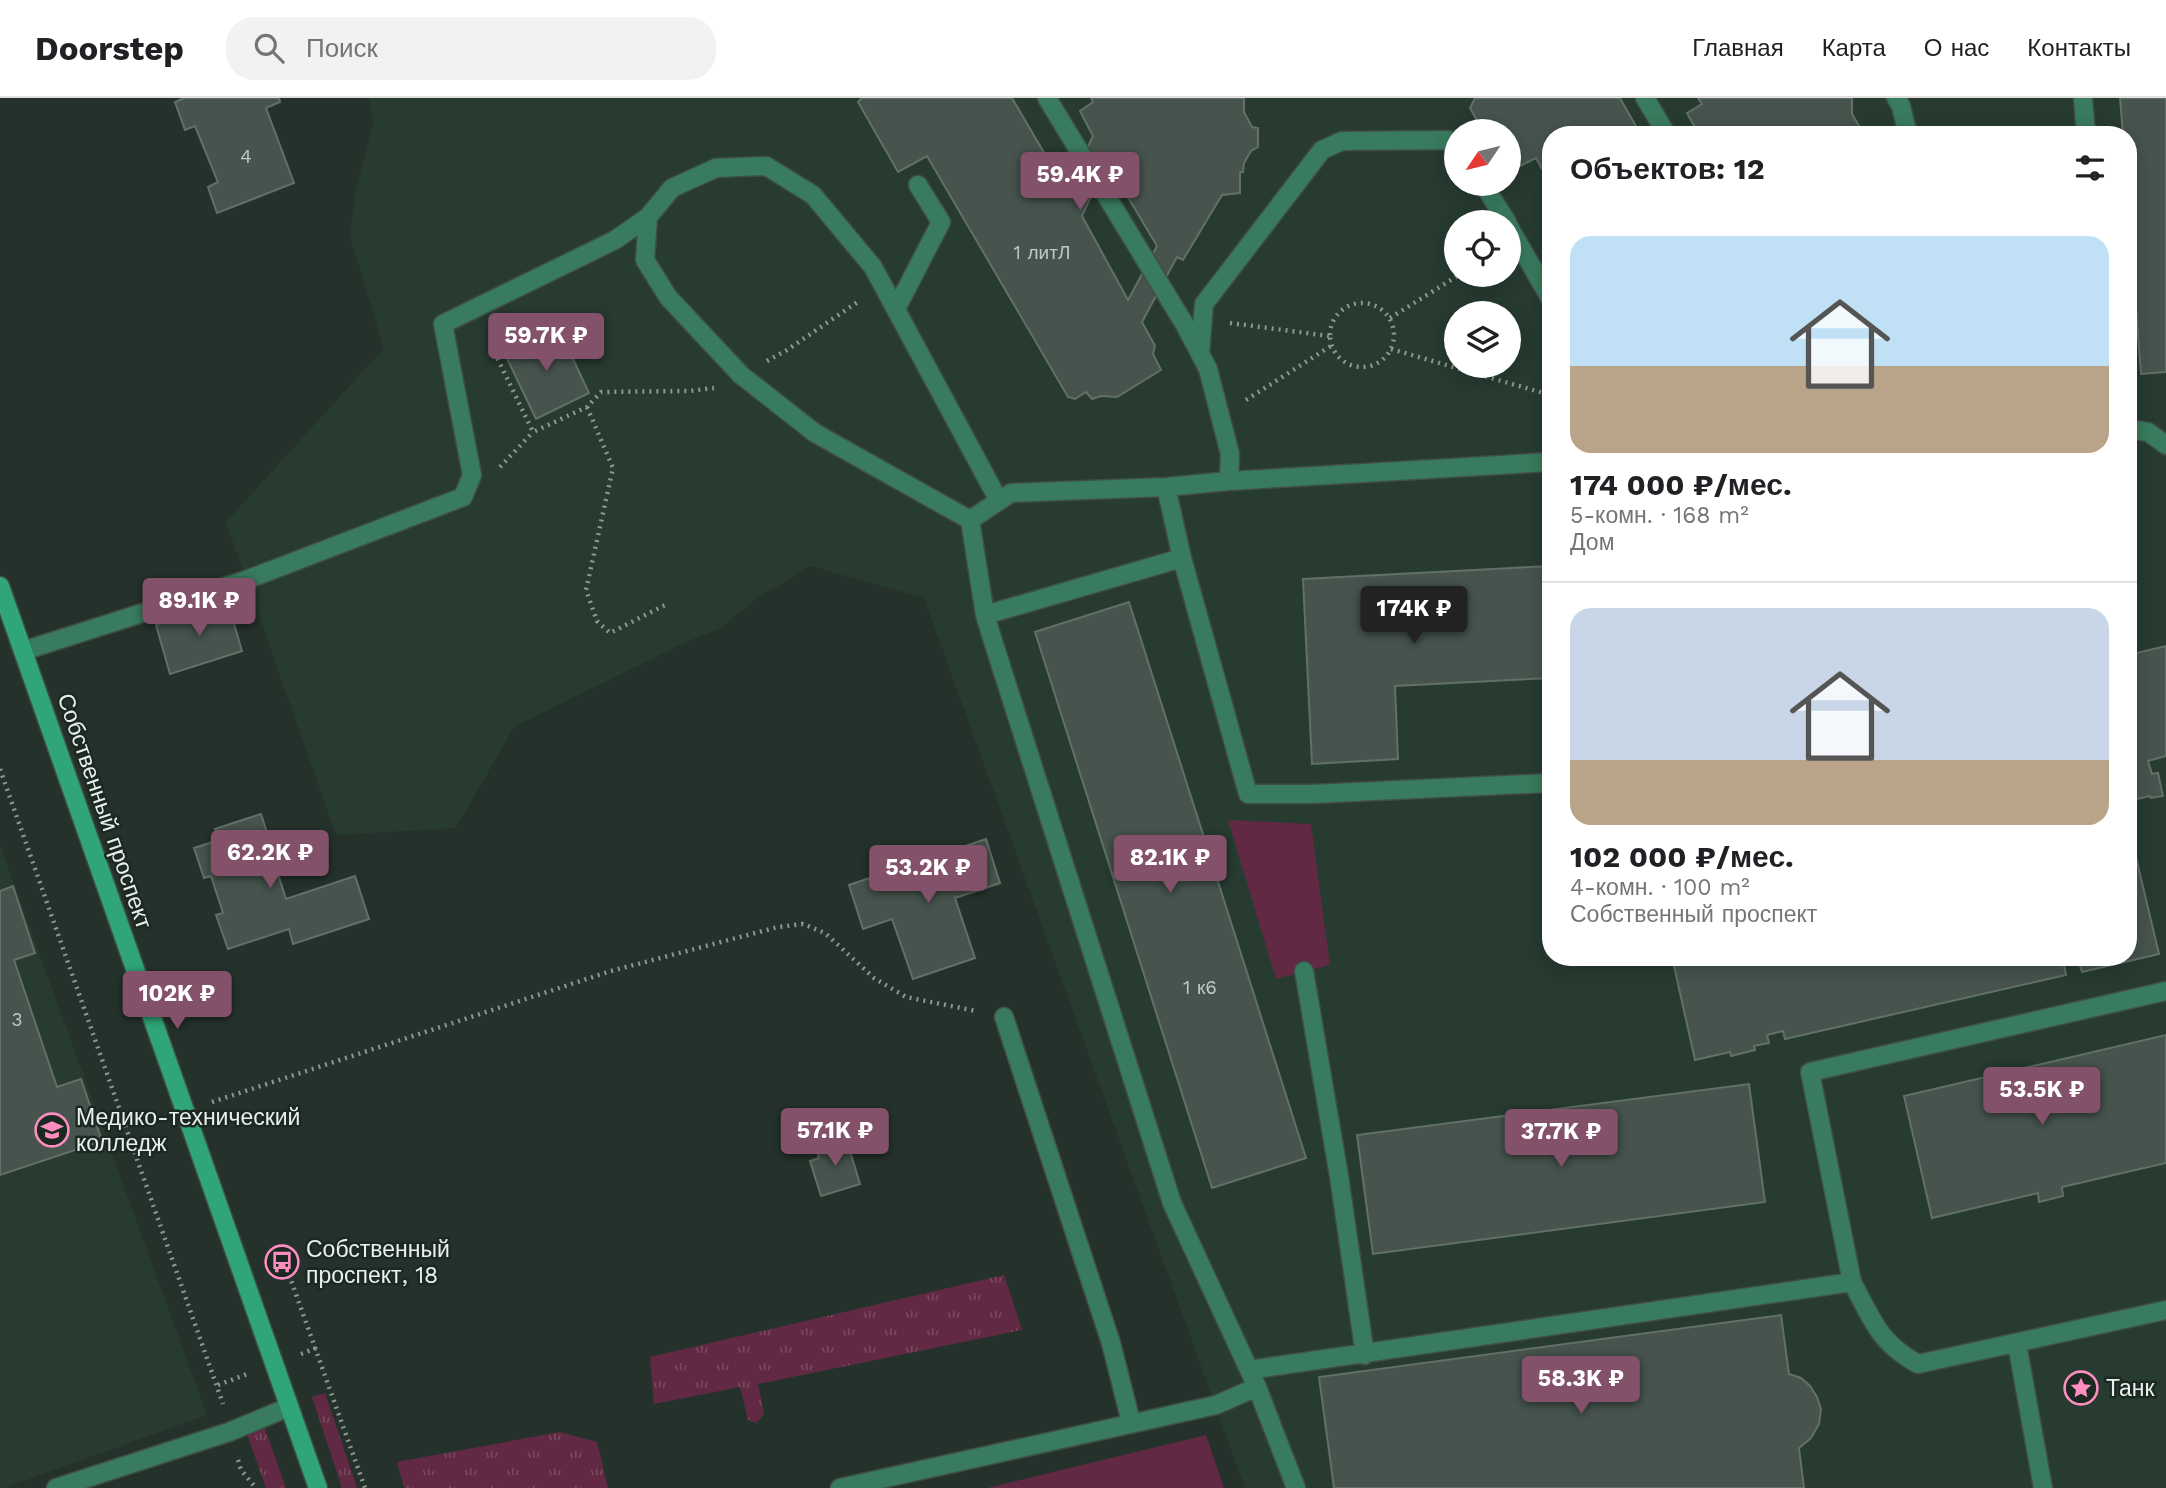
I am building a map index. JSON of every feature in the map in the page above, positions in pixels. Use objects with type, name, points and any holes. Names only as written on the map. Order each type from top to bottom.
[{"type":"street","name":"Собственный проспект","points":[[0,586],[318,1488]]},
{"type":"lane","points":[[1047,98],[1185,325],[1208,369],[1230,454],[1229,481]]},
{"type":"lane","points":[[1645,98],[1662,126]]},
{"type":"lane","points":[[1896,98],[1906,126]]},
{"type":"lane","points":[[2083,98],[2085,126]]},
{"type":"lane","points":[[1200,354],[1204,304],[1322,150],[1342,141],[1444,140]]},
{"type":"lane","points":[[23,651],[246,580],[463,497],[472,475],[443,324],[615,240],[649,217],[672,188],[716,168],[766,166],[813,194],[873,267],[999,501]]},
{"type":"lane","points":[[896,309],[941,222],[918,185]]},
{"type":"lane","points":[[649,217],[645,260],[667,297],[741,375],[815,433],[970,520]]},
{"type":"lane","points":[[1521,247],[1542,284]]},
{"type":"lane","points":[[2137,430],[2148,432],[2166,445]]},
{"type":"lane","points":[[970,520],[1012,493],[1166,488],[1229,481],[1542,462]]},
{"type":"lane","points":[[1166,488],[1182,558],[1248,794],[1311,794],[1542,783]]},
{"type":"lane","points":[[970,520],[985,614],[1172,1203],[1257,1387],[1296,1488]]},
{"type":"lane","points":[[985,614],[1182,558]]},
{"type":"lane","points":[[1304,971],[1339,1177],[1365,1355]]},
{"type":"lane","points":[[2166,991],[1810,1072],[1852,1282],[1884,1340],[1899,1354],[1918,1364],[2166,1310]]},
{"type":"lane","points":[[1004,1017],[1111,1343],[1131,1422]]},
{"type":"lane","points":[[1249,1370],[1852,1282]]},
{"type":"lane","points":[[2017,1343],[2043,1488]]},
{"type":"lane","points":[[840,1488],[1216,1405],[1257,1387]]},
{"type":"lane","points":[[56,1488],[229,1432],[289,1407]]},
{"type":"path","points":[[1390,318],[1444,285]]},
{"type":"path","points":[[510,292],[527,324],[490,343],[533,432],[587,407],[601,392],[690,391],[728,386],[741,375],[787,350],[884,286]]},
{"type":"path","points":[[1353,303],[1374,304],[1390,318],[1394,328],[1391,349],[1376,364],[1355,367],[1345,363],[1331,346],[1329,336],[1335,315],[1353,303]]},
{"type":"path","points":[[1202,320],[1329,336]]},
{"type":"path","points":[[1220,416],[1331,346]]},
{"type":"path","points":[[1391,349],[1542,393]]},
{"type":"path","points":[[587,407],[612,468],[586,590],[597,621],[611,634],[665,605]]},
{"type":"path","points":[[0,769],[222,1395],[229,1432],[241,1470],[256,1488]]},
{"type":"path","points":[[185,1111],[611,971],[778,927],[803,924],[825,933],[874,978],[906,997],[1004,1017]]},
{"type":"path","points":[[282,1255],[365,1488]]},
{"type":"shaded area","points":[[370,98],[2166,98],[2166,1488],[1245,1488],[924,598],[811,566],[759,597],[721,628],[686,642],[514,727],[456,828],[336,835],[226,522],[384,348],[350,237],[355,193],[373,124]]},
{"type":"shaded area","name":"Медико-технический колледж","points":[[0,845],[207,1415],[4,1488],[0,1488]]},
{"type":"green space","points":[[1228,820],[1311,824],[1330,965],[1276,979]]},
{"type":"green space","points":[[1004,1275],[1022,1330],[758,1384],[764,1414],[756,1423],[748,1420],[740,1387],[654,1404],[650,1357]]},
{"type":"green space","points":[[325,1393],[357,1488],[342,1488],[312,1397]]},
{"type":"green space","points":[[263,1423],[286,1488],[266,1488],[246,1431]]},
{"type":"green space","points":[[560,1432],[597,1442],[608,1488],[404,1488],[397,1462]]},
{"type":"green space","points":[[1206,1435],[1224,1488],[987,1488]]},
{"type":"building","points":[[184,98],[279,98],[280,102],[266,108],[294,183],[217,213],[208,187],[218,182],[195,126],[185,130],[175,102]]},
{"type":"building","points":[[862,98],[1012,98],[1067,192],[1093,136],[1080,111],[1093,102],[1091,98],[1244,98],[1244,112],[1252,127],[1258,128],[1258,147],[1251,151],[1244,163],[1243,172],[1240,172],[1240,193],[1222,195],[1183,260],[1177,257],[1142,322],[1155,346],[1153,354],[1161,370],[1117,397],[1101,396],[1092,399],[1086,392],[1075,399],[1068,397],[927,156],[898,172],[858,102]],"holes":[[[1107,162],[1157,246],[1128,300],[1082,216]]]},
{"type":"building","points":[[1475,98],[1620,98],[1636,126],[1542,126],[1542,169],[1536,158],[1521,166],[1521,119],[1476,119],[1470,108]]},
{"type":"building","points":[[1698,98],[1852,98],[1852,114],[1859,126],[1694,126],[1687,113],[1702,104]]},
{"type":"building","points":[[2120,98],[2166,98],[2166,372],[2141,374],[2137,322],[2137,126],[2122,126]]},
{"type":"building","points":[[559,329],[589,393],[536,419],[502,348],[520,339],[523,345]]},
{"type":"building","points":[[1542,566],[1542,678],[1395,686],[1398,759],[1312,764],[1303,579]]},
{"type":"building","points":[[1129,602],[1306,1158],[1212,1188],[1035,632]]},
{"type":"building","points":[[228,603],[242,651],[170,674],[156,625]]},
{"type":"building","points":[[2166,646],[2166,756],[2148,761],[2152,774],[2158,773],[2163,796],[2137,799],[2137,653]]},
{"type":"building","points":[[261,814],[286,899],[355,876],[369,919],[293,944],[289,929],[228,949],[216,915],[223,913],[211,876],[204,878],[194,848],[219,840],[215,829]]},
{"type":"building","points":[[986,839],[1000,883],[955,898],[975,958],[913,979],[892,919],[863,929],[849,885]]},
{"type":"building","points":[[2137,861],[2159,954],[2137,959]]},
{"type":"building","points":[[13,886],[35,953],[14,960],[57,1087],[81,1079],[102,1141],[0,1175],[0,891]]},
{"type":"building","points":[[1674,966],[2064,966],[2066,975],[1785,1039],[1783,1031],[1767,1035],[1769,1043],[1754,1046],[1755,1050],[1731,1056],[1730,1052],[1695,1060]]},
{"type":"building","points":[[2080,966],[2108,966],[2082,972]]},
{"type":"building","points":[[2166,1035],[2166,1163],[2062,1187],[2063,1196],[2039,1202],[2038,1193],[1932,1218],[1904,1096]]},
{"type":"building","points":[[1749,1084],[1765,1202],[1373,1254],[1357,1135]]},
{"type":"building","points":[[846,1138],[860,1184],[821,1196],[810,1161],[819,1158],[816,1147]]},
{"type":"building","points":[[1781,1315],[1789,1374],[1801,1378],[1810,1386],[1821,1409],[1819,1424],[1811,1438],[1799,1448],[1804,1488],[1334,1488],[1319,1377]]},
{"type":"place","name":"Медико-технический колледж","points":[[52,1130]]},
{"type":"place","name":"Собственный проспект, 18","points":[[282,1262]]},
{"type":"place","name":"Танк","points":[[2081,1388]]}]
